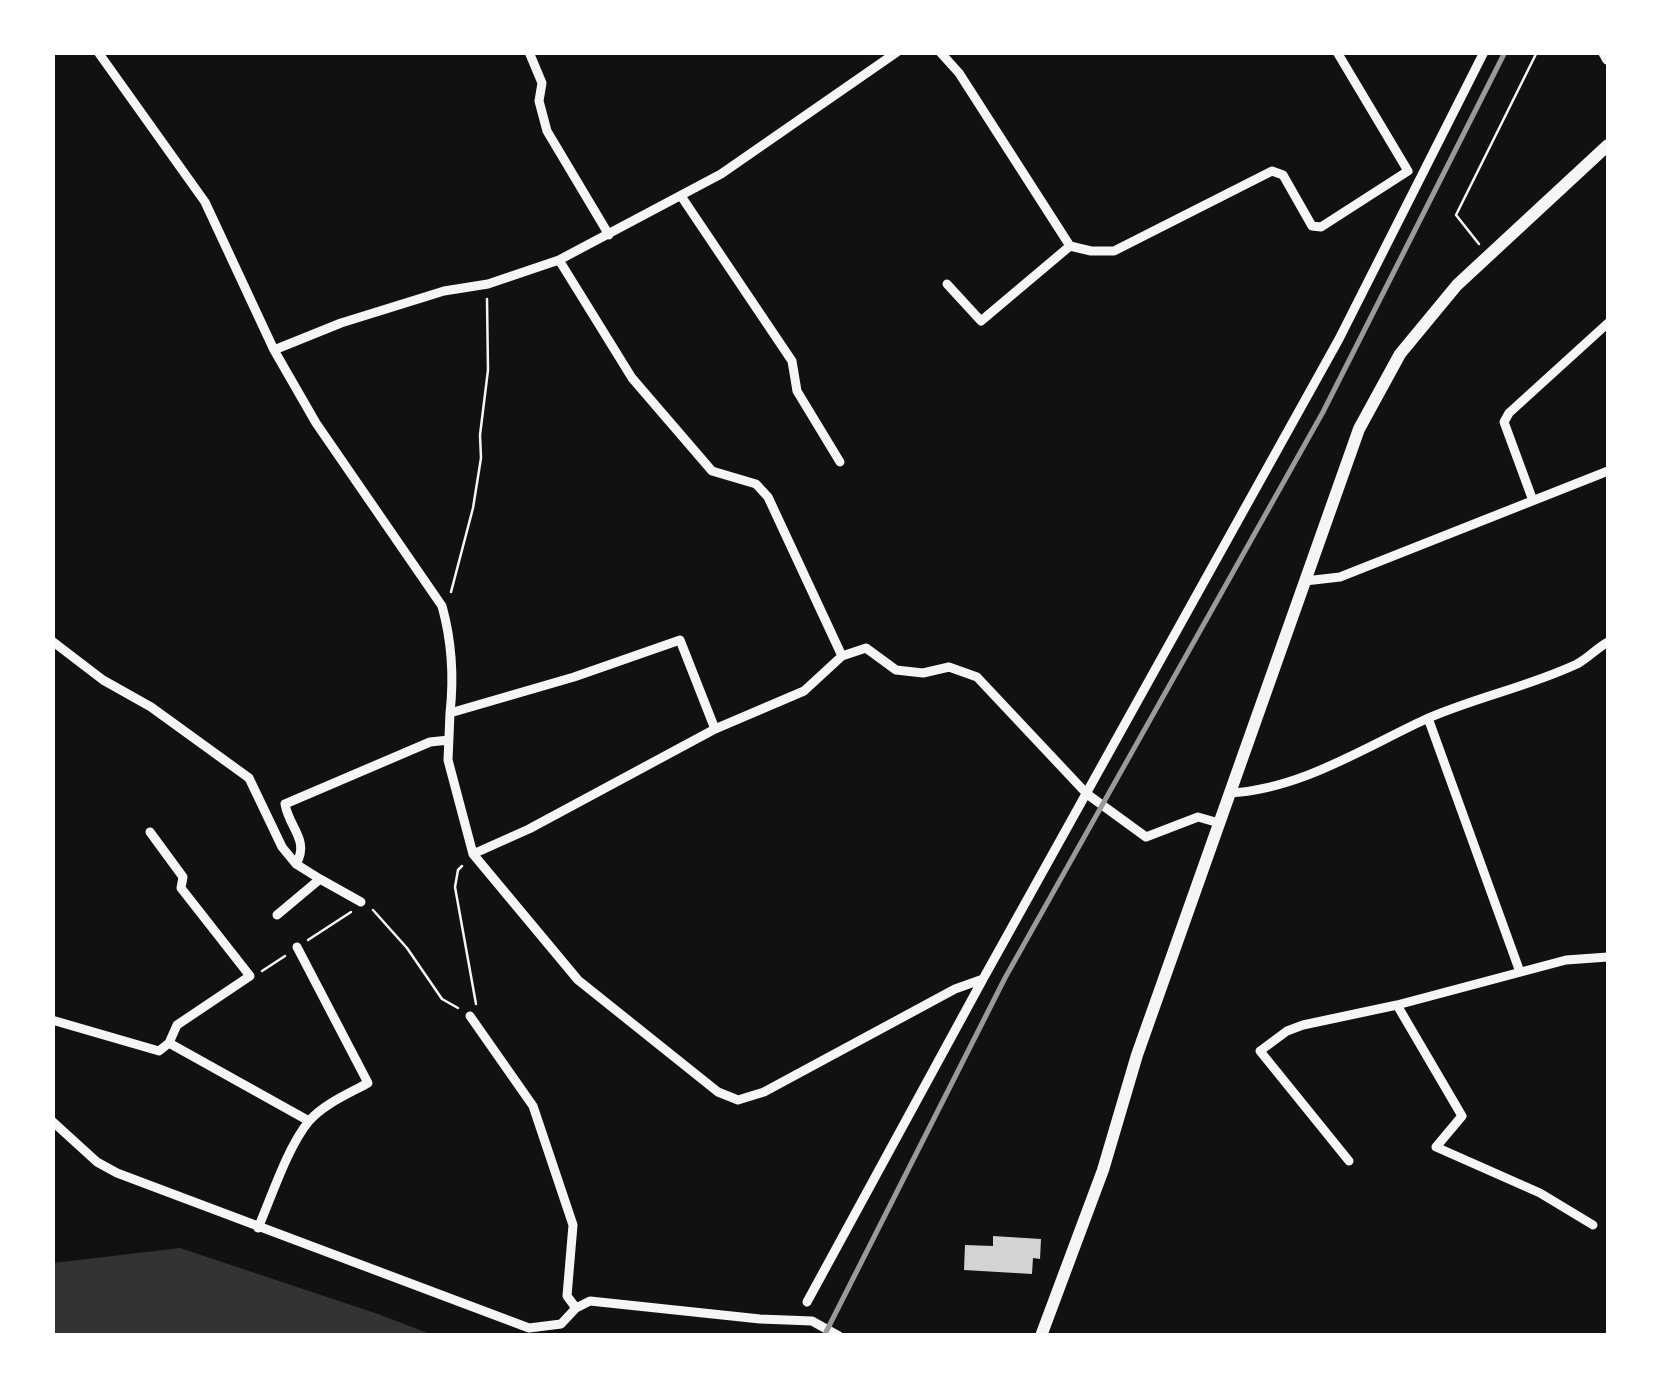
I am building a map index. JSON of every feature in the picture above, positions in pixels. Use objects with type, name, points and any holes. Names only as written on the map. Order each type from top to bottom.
[{"type":"main road","points":[[1604,52],[1608,59]]},
{"type":"main road","points":[[1041,1336],[1103,1170],[1137,1056],[1358,429],[1400,354],[1458,285],[1608,146]]},
{"type":"street","points":[[98,52],[205,202],[274,350],[316,424],[442,606],[454,683],[448,760],[473,854],[578,980],[718,1092],[738,1100],[764,1092],[955,989],[983,978]]},
{"type":"street","points":[[529,52],[542,83],[539,101],[547,131],[609,235]]},
{"type":"street","points":[[274,350],[358,318],[444,291],[488,284],[559,260],[722,174],[897,52]]},
{"type":"street","points":[[940,52],[958,73],[1070,246],[1091,252],[1114,251],[1272,172],[1283,175],[1312,226],[1321,227],[1408,171]]},
{"type":"street","points":[[1336,52],[1417,188]]},
{"type":"street","points":[[808,1302],[983,978],[1338,340],[1484,52]]},
{"type":"street","points":[[682,196],[792,361],[797,391],[840,462]]},
{"type":"street","points":[[947,284],[981,322],[1070,246]]},
{"type":"street","points":[[559,260],[632,378],[712,471],[756,484],[768,496],[842,656]]},
{"type":"street","points":[[1532,498],[1504,422],[1608,323]]},
{"type":"street","points":[[1305,581],[1340,577],[1608,471]]},
{"type":"street","points":[[450,714],[680,640],[715,729]]},
{"type":"street","points":[[52,641],[102,680],[151,707],[248,778],[282,847],[296,864],[361,902]]},
{"type":"street","points":[[1229,793],[1252,792],[1352,755],[1428,718],[1580,663],[1608,642]]},
{"type":"street","points":[[473,854],[715,729],[804,690],[842,656],[866,648],[896,670],[923,673],[950,667],[977,678],[1087,794],[1146,836],[1198,817],[1219,822]]},
{"type":"street","points":[[1428,718],[1520,972]]},
{"type":"street","points":[[296,864],[302,853],[302,841],[287,816],[285,804],[430,742],[449,740]]},
{"type":"street","points":[[52,1020],[159,1051],[169,1044],[177,1025],[250,976],[181,888],[183,877],[150,832]]},
{"type":"street","points":[[277,915],[320,879]]},
{"type":"street","points":[[258,1228],[310,1121],[326,1106],[368,1083],[297,947]]},
{"type":"street","points":[[1349,1162],[1260,1051],[1303,1024],[1398,1005],[1566,960],[1608,957]]},
{"type":"street","points":[[1398,1005],[1462,1116],[1436,1147],[1540,1193],[1592,1226]]},
{"type":"street","points":[[470,1016],[534,1106],[573,1226],[567,1296],[576,1308]]},
{"type":"street","points":[[169,1044],[310,1121]]},
{"type":"street","points":[[52,1121],[98,1162],[118,1172],[529,1328],[562,1324],[576,1308],[590,1302],[760,1320],[812,1321],[839,1336]]},
{"type":"path","points":[[1488,256],[1456,215],[1537,52]]},
{"type":"path","points":[[442,606],[449,597],[473,508],[481,458],[488,370],[488,284]]},
{"type":"path","points":[[361,902],[392,929],[442,1000],[470,1016],[476,1004],[474,982],[456,887],[458,870],[473,854]]},
{"type":"shaded area","points":[[180,1248],[433,1335],[53,1335],[53,1263]]},
{"type":"building","points":[[993,1236],[1041,1239],[1040,1259],[1033,1258],[1032,1274],[964,1270],[965,1245],[993,1246]]},
{"type":"railway","points":[[824,1336],[1005,978],[1323,412],[1505,52]]}]
